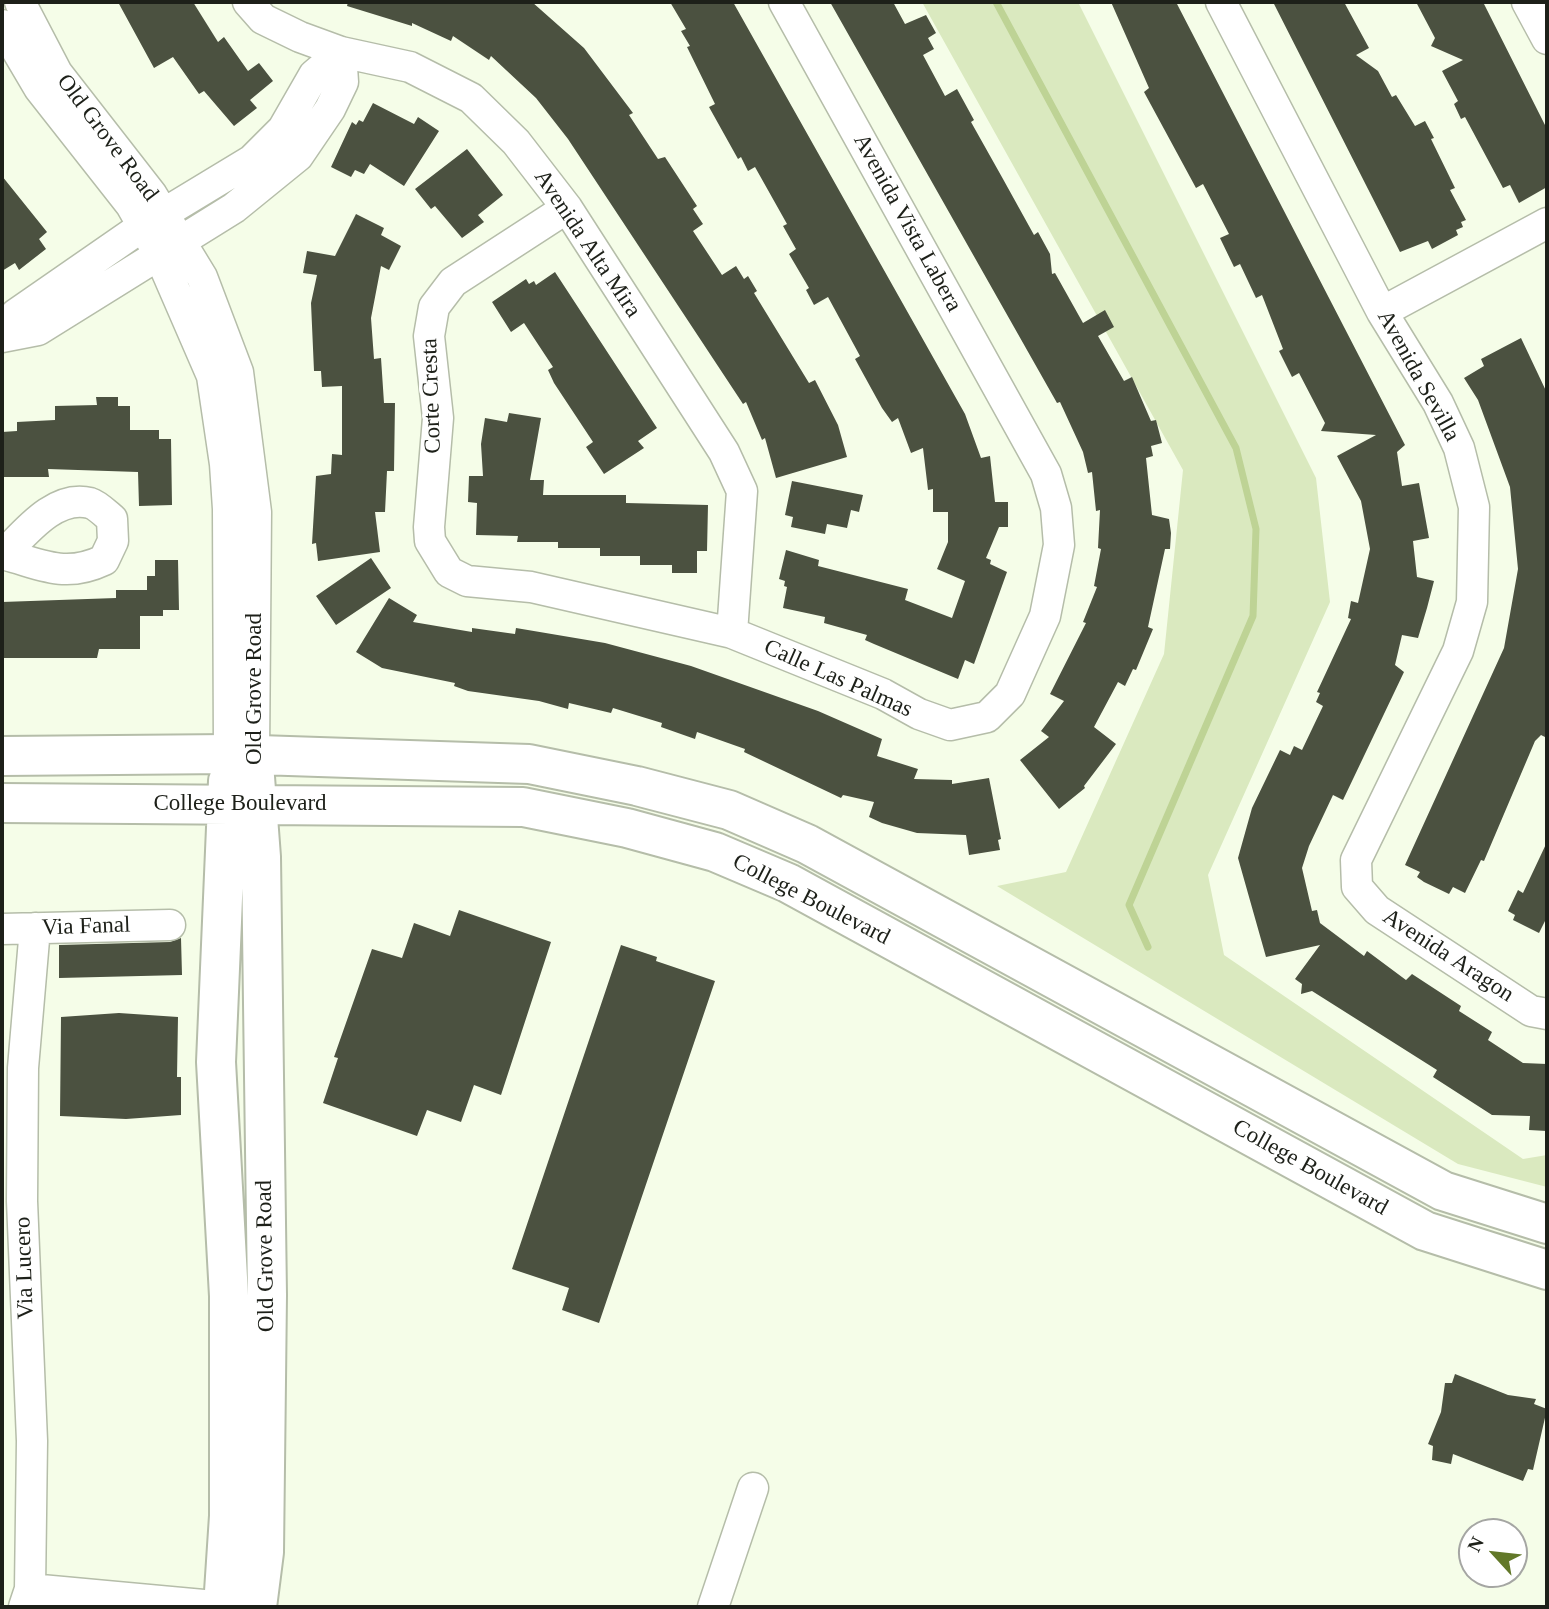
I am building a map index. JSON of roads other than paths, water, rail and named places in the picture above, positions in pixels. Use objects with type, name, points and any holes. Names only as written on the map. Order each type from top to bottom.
[{"type":"main road","name":"College Boulevard","points":[[2,756],[241,754],[528,764],[637,786],[729,810],[807,844],[1443,1191],[1547,1224]]},
{"type":"main road","name":"Old Grove Road","points":[[224,1607],[229,1516],[229,1296],[216,1062],[242,804],[241,754]]},
{"type":"main road","name":"College Boulevard","points":[[2,803],[523,807],[627,828],[715,852],[788,883],[1425,1231],[1547,1270]]},
{"type":"main road","name":"Old Grove Road","points":[[242,804],[261,857],[267,1295],[264,1552],[257,1607]]},
{"type":"street","name":"Old Grove Road","points":[[20,2],[57,73],[152,195],[153,220]]},
{"type":"street","name":"Avenida Alta Mira","points":[[248,2],[264,19],[300,37],[341,52],[410,67],[471,98],[516,142],[567,208],[724,452],[742,491],[732,633]]},
{"type":"street","name":"Avenida Vista Labera","points":[[784,2],[1029,444]]},
{"type":"street","name":"Avenida Sevilla","points":[[1221,2],[1382,312],[1438,403],[1459,448],[1474,507],[1472,602],[1458,652],[1356,860],[1357,887]]},
{"type":"street","points":[[1527,2],[1547,38]]},
{"type":"street","name":"Old Grove Road","points":[[2,25],[39,88],[131,205],[153,220],[169,248],[202,277],[238,372],[256,512],[241,754]]},
{"type":"street","points":[[2,329],[16,314],[153,220],[252,160],[283,129],[314,75],[341,52]]},
{"type":"street","points":[[2,337],[38,330],[234,208],[298,156],[330,109],[343,82],[341,52]]},
{"type":"street","name":"Corte Cresta","points":[[429,527],[438,418],[429,336],[434,307],[453,282],[567,208]]},
{"type":"street","points":[[1382,312],[1547,223]]},
{"type":"street","name":"Calle Las Palmas","points":[[429,527],[430,541],[449,572],[467,581],[531,587],[732,633],[883,694],[919,714],[950,725],[987,717],[1010,694],[1045,616],[1059,545],[1056,508],[1046,474],[1029,444]]},
{"type":"street","name":"Avenida Aragon","points":[[1357,887],[1377,910],[1531,1011],[1547,1014]]},
{"type":"street","name":"Via Fanal","points":[[2,929],[170,925]]},
{"type":"street","name":"Via Lucero","points":[[27,1598],[32,1441],[22,1201],[23,1081],[35,928]]},
{"type":"street","points":[[713,1607],[753,1488]]},
{"type":"street","points":[[27,1598],[224,1607]]},
{"type":"waterway","points":[[996,2],[1236,448],[1256,529],[1253,616],[1129,905],[1148,947]]}]
